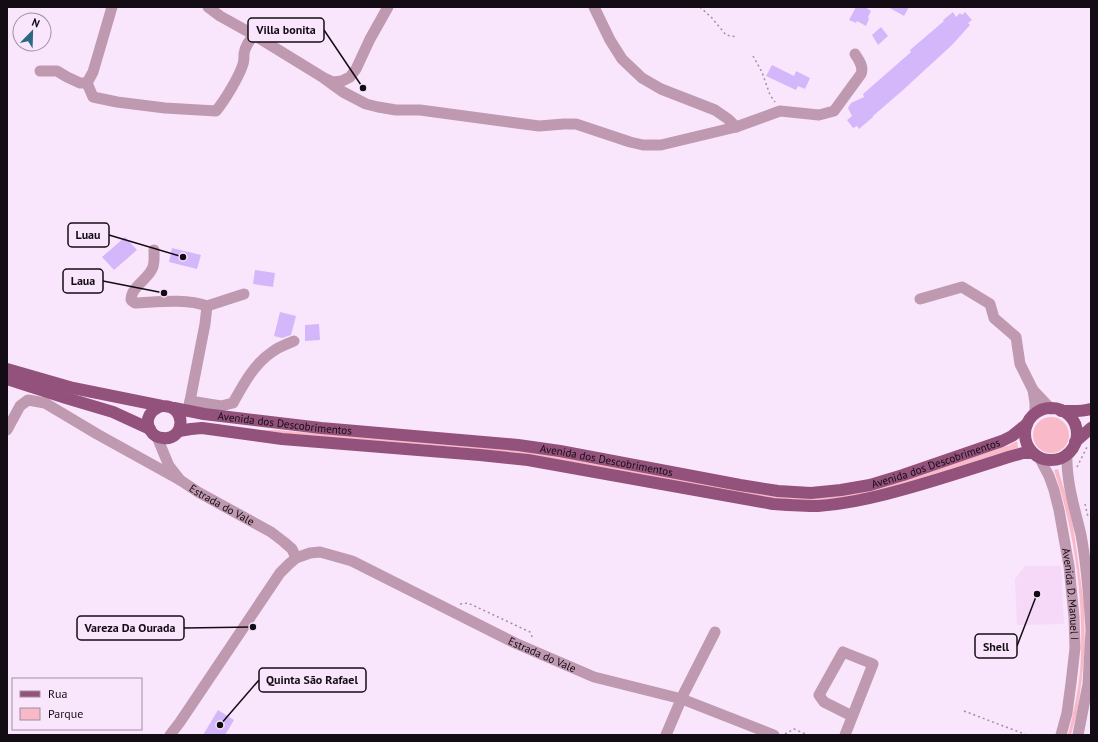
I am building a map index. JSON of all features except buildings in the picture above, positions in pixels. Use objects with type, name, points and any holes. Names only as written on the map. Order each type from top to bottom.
[{"type":"main road","points":[[7,369],[74,388],[174,408],[180,416],[181,421],[179,431],[170,438],[166,438],[153,433],[113,412],[7,379]]},
{"type":"main road","points":[[153,433],[148,424],[150,414],[157,407],[162,406]]},
{"type":"main road","name":"Avenida dos Descobrimentos","points":[[174,408],[189,406],[219,416],[321,428],[518,445],[560,451],[740,485],[778,491],[811,493],[870,485],[903,475],[1002,441],[1012,436],[1031,419]]},
{"type":"main road","points":[[1056,410],[1067,415],[1072,420],[1075,427],[1075,442],[1072,449],[1067,454],[1054,460],[1046,460],[1036,455],[1028,447],[1025,439],[1025,431],[1031,419],[1040,411],[1056,410],[1075,412],[1091,409]]},
{"type":"main road","name":"Avenida dos Descobrimentos","points":[[179,431],[191,428],[202,428],[282,439],[528,460],[758,502],[800,506],[819,506],[878,497],[1023,453],[1036,455]]},
{"type":"main road","points":[[1075,442],[1091,428]]},
{"type":"street","points":[[87,83],[93,72],[112,7]]},
{"type":"street","points":[[208,7],[220,16],[254,35],[325,79],[343,92],[366,104],[396,110],[420,110],[539,126],[576,124],[643,145],[662,145],[736,128],[780,111],[820,115],[834,111],[862,74],[862,66],[855,54]]},
{"type":"street","points":[[343,92],[388,7]]},
{"type":"street","points":[[594,7],[610,40],[622,59],[642,78],[661,89],[715,110],[728,119],[736,128]]},
{"type":"street","points":[[87,83],[93,97],[117,102],[165,108],[207,111],[216,110],[239,74],[243,63],[244,51],[248,42],[254,35]]},
{"type":"street","points":[[325,79],[333,82],[342,81],[350,77],[356,69]]},
{"type":"street","points":[[40,71],[57,71],[67,77],[87,83]]},
{"type":"street","points":[[154,250],[154,267],[147,277],[135,289],[131,296],[131,300],[135,303],[187,302],[206,306],[244,294]]},
{"type":"street","points":[[920,299],[962,287],[990,304],[994,318],[1016,337],[1020,364],[1033,390],[1039,398],[1056,410]]},
{"type":"street","points":[[206,306],[205,324],[189,406],[221,406],[233,403],[246,379],[260,362],[272,351],[294,341]]},
{"type":"street","points":[[1031,419],[1035,403],[1033,390]]},
{"type":"street","name":"Estrada do Vale","points":[[7,430],[20,406],[28,400],[46,403],[177,477],[198,492],[271,532],[292,549],[296,558],[310,553],[320,552],[352,561],[515,643],[594,677],[682,699],[774,735]]},
{"type":"street","points":[[153,433],[169,466],[177,477]]},
{"type":"street","name":"Avenida D. Manuel I","points":[[1067,454],[1068,480],[1089,576],[1090,601],[1091,630],[1088,684],[1078,735]]},
{"type":"street","name":"Avenida D. Manuel I","points":[[1036,455],[1051,483],[1059,510],[1069,566],[1074,617],[1075,648],[1071,683],[1061,735]]},
{"type":"street","points":[[170,735],[280,573],[296,558]]},
{"type":"street","points":[[666,735],[683,695],[715,632]]},
{"type":"street","points":[[845,735],[873,664],[843,652],[819,695],[824,702],[852,716]]},
{"type":"street","points":[[1082,718],[1091,687]]},
{"type":"path","points":[[700,7],[726,35],[737,37]]},
{"type":"path","points":[[753,56],[762,72],[770,95],[780,111]]},
{"type":"path","points":[[1076,469],[1088,445]]},
{"type":"path","points":[[1083,499],[1088,520]]},
{"type":"path","points":[[457,604],[468,603],[530,632],[535,642]]},
{"type":"path","points":[[964,711],[1027,735]]},
{"type":"path","points":[[786,734],[794,729],[808,735]]},
{"type":"shaded area","points":[[1025,566],[1061,566],[1064,624],[1017,625],[1015,579]]},
{"type":"green space","points":[[1055,417],[1064,422],[1068,428],[1068,442],[1064,448],[1055,453],[1047,453],[1038,448],[1034,442],[1033,431],[1038,422],[1044,418]]},
{"type":"green space","points":[[237,430],[276,430],[518,450],[573,458],[774,495],[919,475],[1010,445],[1017,441],[1018,448],[866,495],[819,501],[780,500],[533,455],[469,448]]},
{"type":"green space","points":[[1058,469],[1073,525],[1084,604],[1085,651],[1077,713],[1071,735],[1068,735],[1077,696],[1080,672],[1080,595],[1068,519],[1054,470]]},
{"type":"place","name":"Villa bonita","points":[[363,88]]},
{"type":"place","name":"Luau","points":[[183,257]]},
{"type":"place","name":"Laua","points":[[164,293]]},
{"type":"place","name":"Shell","points":[[1037,594]]},
{"type":"place","name":"Vareza Da Ourada","points":[[253,627]]},
{"type":"place","name":"Quinta São Rafael","points":[[220,725]]}]
